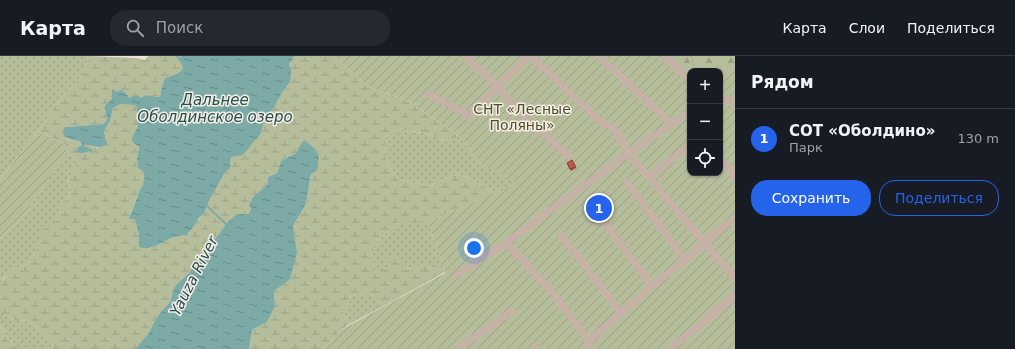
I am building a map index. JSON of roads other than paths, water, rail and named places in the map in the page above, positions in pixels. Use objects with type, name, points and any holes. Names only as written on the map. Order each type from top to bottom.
[{"type":"lane","points":[[465,56],[498,87],[522,115],[569,156]]},
{"type":"lane","points":[[428,94],[469,115],[528,56]]},
{"type":"lane","points":[[531,56],[602,123],[614,128],[629,153],[704,244],[735,278]]},
{"type":"lane","points":[[598,56],[672,124]]},
{"type":"lane","points":[[665,56],[687,77]]},
{"type":"lane","points":[[723,100],[731,101],[735,105]]},
{"type":"lane","points":[[457,274],[506,243],[629,153],[687,114]]},
{"type":"lane","points":[[649,177],[687,147]]},
{"type":"lane","points":[[723,162],[735,177]]},
{"type":"lane","points":[[627,182],[685,260]]},
{"type":"lane","points":[[595,210],[652,286]]},
{"type":"lane","points":[[589,341],[735,217]]},
{"type":"lane","points":[[561,235],[621,313]]},
{"type":"lane","points":[[506,243],[550,288],[589,341],[591,349]]},
{"type":"lane","points":[[670,349],[735,296]]},
{"type":"lane","points":[[457,349],[512,311]]},
{"type":"water","name":"Дальнее Оболдинское озеро","points":[[181,56],[294,56],[289,64],[291,70],[290,82],[272,111],[265,119],[261,133],[243,155],[231,157],[230,168],[224,174],[209,201],[204,214],[199,218],[188,233],[187,237],[185,235],[171,238],[149,248],[139,247],[139,235],[135,219],[129,218],[143,185],[144,172],[138,168],[137,159],[139,147],[132,141],[133,135],[138,126],[136,121],[136,105],[121,104],[113,108],[110,121],[104,132],[107,144],[101,147],[85,144],[84,146],[92,149],[93,151],[81,153],[76,152],[78,147],[82,145],[81,142],[64,137],[63,133],[65,127],[103,124],[107,120],[104,107],[112,98],[112,89],[117,92],[121,90],[130,98],[137,95],[141,98],[145,95],[160,97],[165,78],[178,73],[183,69],[179,58]]},
{"type":"water","points":[[304,140],[313,147],[319,156],[317,170],[311,174],[306,204],[293,226],[297,252],[290,279],[274,291],[275,307],[267,322],[252,330],[249,349],[135,349],[148,334],[158,315],[170,302],[174,287],[190,272],[227,223],[237,214],[249,214],[251,208],[249,205],[254,196],[267,185],[268,177],[277,173],[281,161],[296,153]]},
{"type":"waterway","points":[[177,56],[182,63]]},
{"type":"waterway","name":"Yauza River","points":[[205,204],[228,226]]},
{"type":"place","name":"СОТ «Оболдино»","points":[[599,208]]},
{"type":"park label","name":"СНТ «Лесные Поляны»","points":[[522,118]]}]
